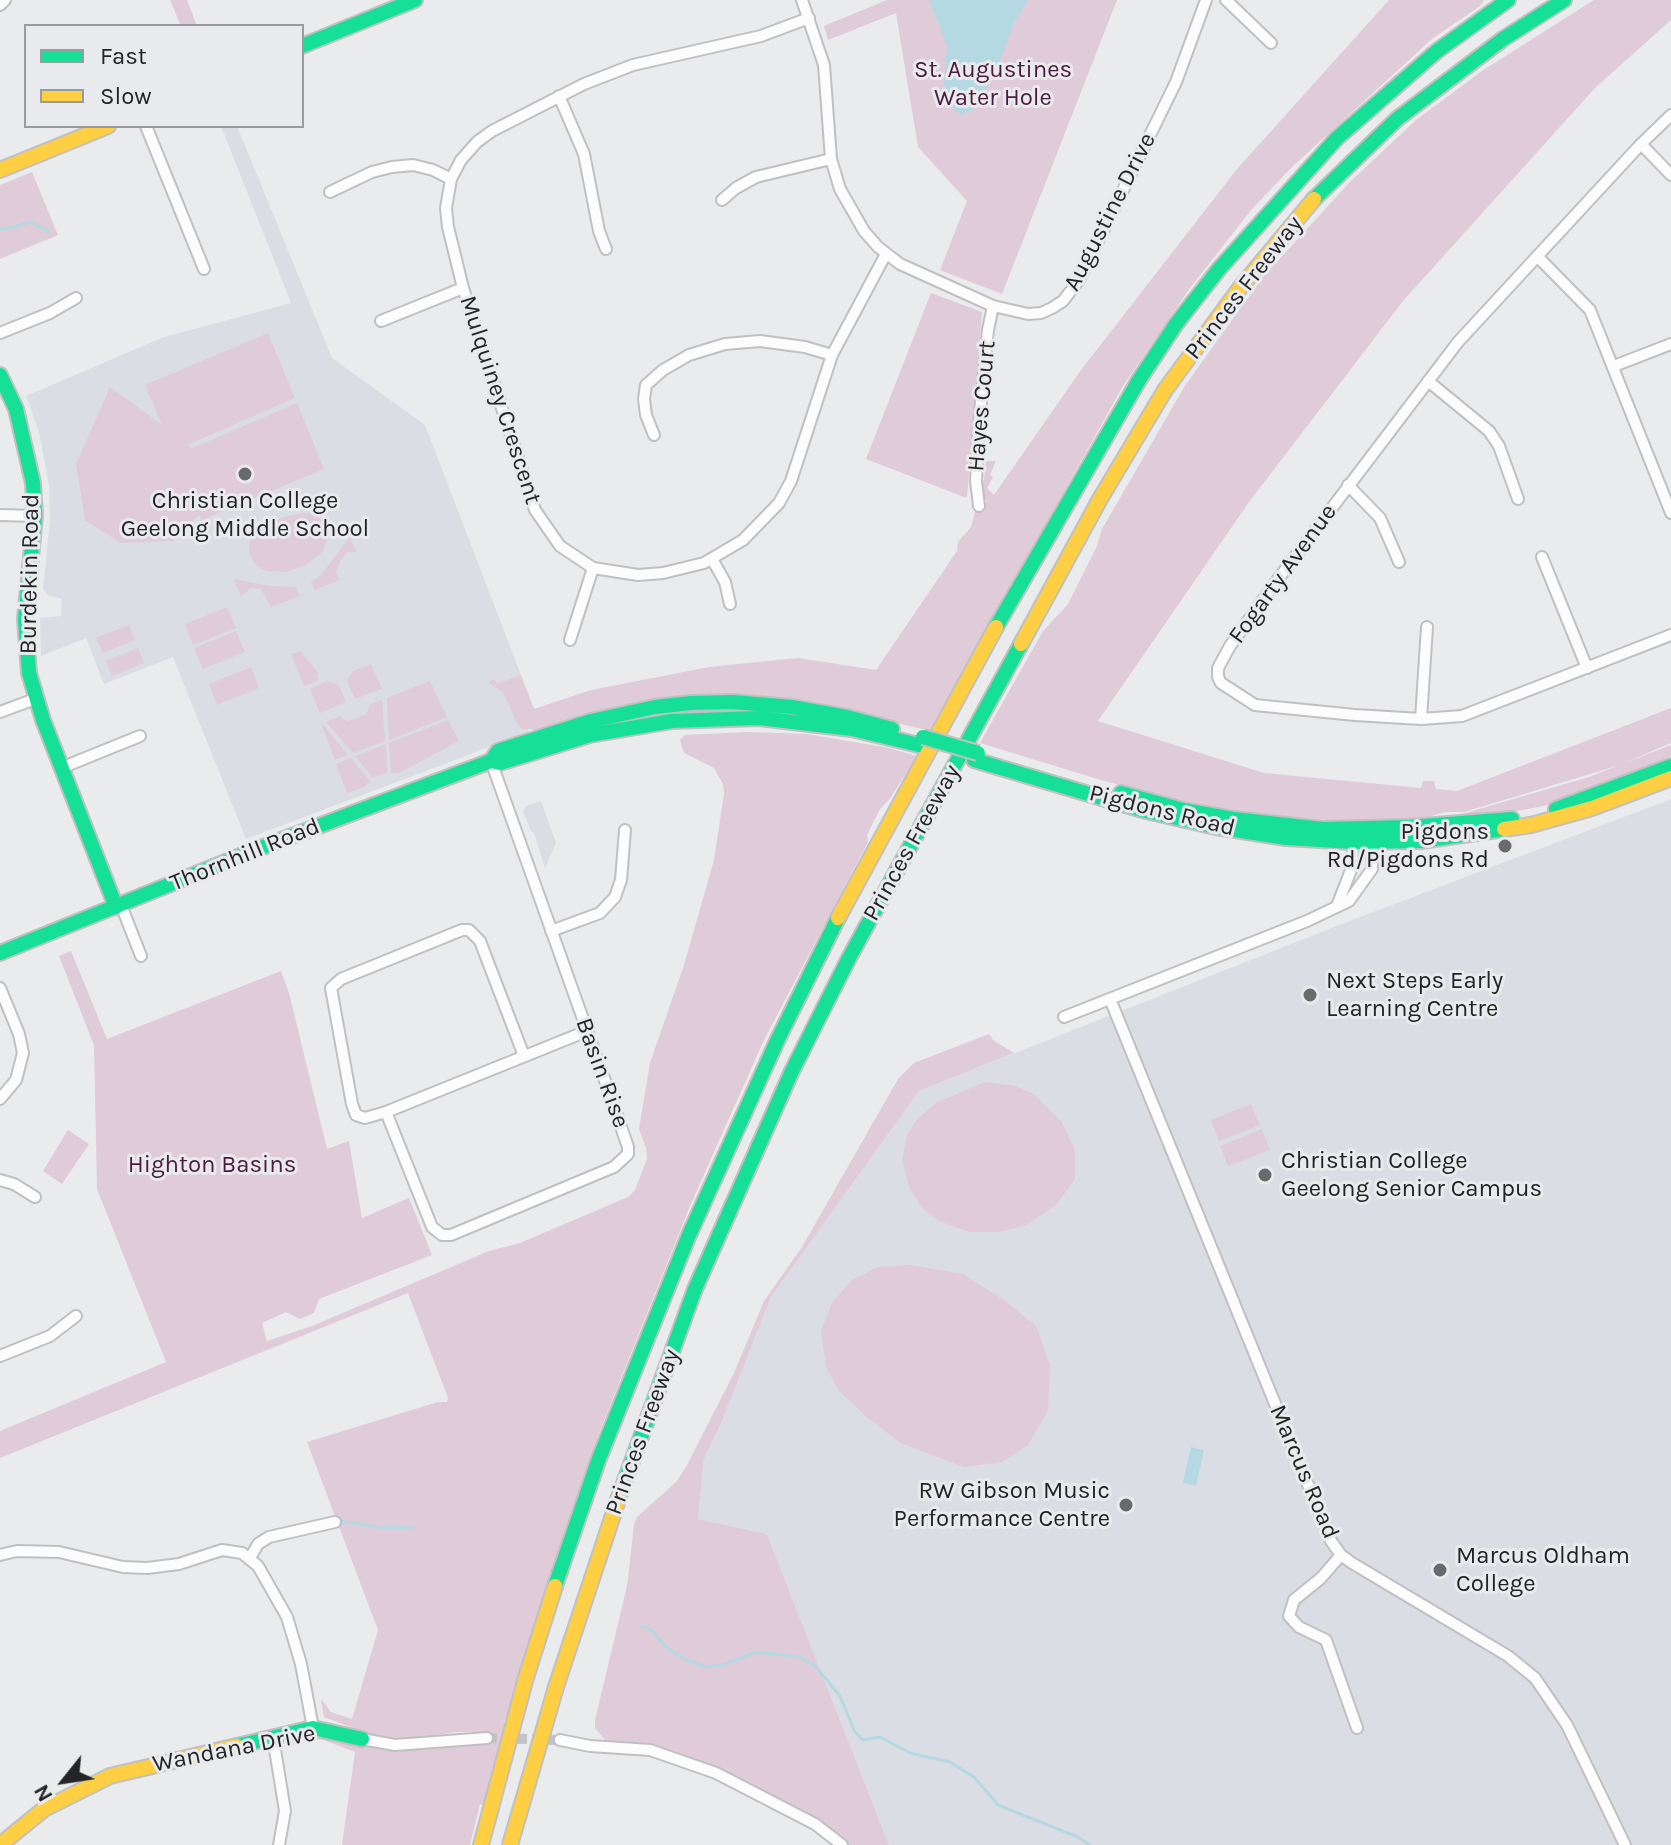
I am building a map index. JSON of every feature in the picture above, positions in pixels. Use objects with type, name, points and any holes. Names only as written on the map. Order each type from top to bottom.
[{"type":"main road","points":[[304,45],[385,6],[415,0]]},
{"type":"main road","name":"Princes Freeway","points":[[481,1845],[525,1681],[554,1590],[598,1461],[645,1339],[778,1039],[826,941],[960,690],[1139,380],[1210,280],[1337,138],[1437,51],[1508,0]]},
{"type":"main road","name":"Princes Freeway","points":[[510,1845],[556,1687],[626,1475],[695,1289],[747,1170],[849,958],[1100,499],[1165,390],[1240,288],[1314,199],[1397,119],[1503,39],[1564,0]]},
{"type":"main road","points":[[0,170],[103,128]]},
{"type":"main road","name":"Burdekin Road","points":[[0,375],[16,409],[33,483],[35,516],[25,645],[35,699],[118,906]]},
{"type":"main road","name":"Thornhill Road","points":[[0,953],[255,850],[491,761],[500,763],[596,734],[664,722],[708,719],[795,721],[921,741],[976,757]]},
{"type":"main road","name":"Pigdons Road","points":[[976,757],[1146,811],[1216,827],[1306,840],[1509,819],[1552,811],[1671,766]]},
{"type":"main road","points":[[1591,797],[1611,783],[1671,758]]},
{"type":"main road","name":"Pigdons Road","points":[[1372,835],[1421,841],[1531,825],[1608,803],[1671,778]]},
{"type":"main road","name":"Wandana Drive","points":[[0,1845],[44,1809],[110,1776],[313,1728],[362,1739]]},
{"type":"street","points":[[0,5],[5,0]]},
{"type":"street","name":"Augustine Drive","points":[[802,0],[824,65],[831,159],[840,189],[864,231],[900,264],[993,306],[1016,313],[1041,313],[1071,292],[1176,82],[1206,0]]},
{"type":"street","points":[[1226,0],[1271,43]]},
{"type":"street","name":"Mulquiney Crescent","points":[[809,18],[761,36],[633,65],[559,96],[477,142],[461,160],[451,179],[446,208],[448,227],[463,288],[535,510],[560,546],[593,568],[638,575],[663,573],[712,559],[743,540],[779,503],[799,458],[832,355],[886,254]]},
{"type":"street","points":[[559,96],[584,154],[599,231],[606,249]]},
{"type":"street","name":"Fogarty Avenue","points":[[1671,115],[1458,342],[1230,646],[1218,668],[1218,677],[1221,683],[1255,705],[1421,719],[1462,716],[1671,635]]},
{"type":"street","points":[[147,128],[204,269]]},
{"type":"street","points":[[1641,144],[1671,175]]},
{"type":"street","points":[[722,200],[756,177],[831,159]]},
{"type":"street","points":[[330,192],[372,172],[392,167],[413,165],[451,179]]},
{"type":"street","points":[[1537,256],[1590,310],[1667,492],[1671,513]]},
{"type":"street","points":[[381,321],[463,288]]},
{"type":"street","points":[[0,333],[50,313],[76,298]]},
{"type":"street","name":"Hayes Court","points":[[979,506],[976,481],[979,423],[993,306]]},
{"type":"street","points":[[654,435],[646,415],[646,385],[663,370],[689,355],[725,344],[760,341],[805,347],[832,355]]},
{"type":"street","points":[[1614,366],[1671,344]]},
{"type":"street","points":[[1428,381],[1489,431],[1499,446],[1518,499]]},
{"type":"street","points":[[1348,485],[1380,518],[1399,562]]},
{"type":"street","points":[[0,515],[35,516]]},
{"type":"street","points":[[1542,557],[1587,668]]},
{"type":"street","points":[[712,559],[725,582],[730,604]]},
{"type":"street","points":[[570,640],[593,568]]},
{"type":"street","points":[[1421,719],[1427,627]]},
{"type":"street","points":[[0,712],[35,699]]},
{"type":"street","points":[[61,768],[140,736]]},
{"type":"street","name":"Basin Rise","points":[[386,1112],[432,1227],[442,1235],[451,1235],[614,1167],[625,1159],[628,1147],[491,761]]},
{"type":"street","points":[[551,931],[600,913],[615,897],[621,880],[625,830]]},
{"type":"street","points":[[1064,1017],[1307,921],[1351,900],[1370,873],[1372,835]]},
{"type":"street","points":[[1337,906],[1351,870],[1354,836]]},
{"type":"street","points":[[118,906],[141,956]]},
{"type":"street","points":[[524,1056],[480,941],[469,930],[462,930],[341,979],[331,988],[352,1104],[356,1115],[365,1118],[386,1112],[587,1031]]},
{"type":"street","points":[[0,988],[19,1034],[23,1053],[16,1080],[0,1099]]},
{"type":"street","name":"Marcus Road","points":[[1110,999],[1319,1516],[1341,1555],[1508,1656],[1535,1678],[1567,1725],[1625,1845]]},
{"type":"street","points":[[0,1180],[14,1184],[35,1197]]},
{"type":"street","points":[[0,1356],[50,1336],[76,1316]]},
{"type":"street","points":[[250,1558],[258,1544],[269,1537],[335,1522]]},
{"type":"street","points":[[0,1555],[17,1551],[59,1552],[123,1567],[147,1568],[179,1564],[222,1550],[250,1558],[264,1574],[293,1632],[313,1728]]},
{"type":"street","points":[[1341,1555],[1321,1578],[1294,1600],[1289,1616],[1299,1627],[1326,1640],[1357,1728]]},
{"type":"street","points":[[273,1737],[285,1811],[279,1845]]},
{"type":"street","name":"Wandana Drive","points":[[362,1739],[395,1745],[487,1738]]},
{"type":"street","points":[[560,1740],[590,1746],[650,1750],[716,1773],[815,1824],[842,1845]]},
{"type":"shaded area","name":"Christian College Geelong Middle School","points":[[222,128],[238,128],[332,358],[425,425],[521,675],[508,680],[529,732],[246,839],[173,657],[104,684],[86,638],[41,656],[40,618],[61,616],[62,599],[48,595],[43,589],[50,521],[49,485],[39,432],[26,396],[164,337],[291,303]]},
{"type":"shaded area","points":[[1671,799],[1671,1845],[889,1845],[767,1534],[698,1519],[704,1459],[771,1297],[919,1091],[1334,927]]},
{"type":"shaded area","points":[[541,801],[556,843],[545,868],[534,833],[523,812],[526,806]]},
{"type":"green space","points":[[170,0],[187,0],[196,24],[180,24]]},
{"type":"green space","name":"St. Augustines Water Hole","points":[[887,0],[1117,0],[1002,294],[940,270],[967,201],[918,147],[896,13],[828,40],[824,26]]},
{"type":"green space","points":[[1389,0],[1484,0],[1480,6],[1432,39],[1293,166],[1252,209],[1190,288],[1123,386],[930,731],[814,703],[713,694],[640,702],[537,730],[522,729],[518,725],[503,692],[489,683],[492,680],[497,684],[521,675],[534,709],[591,690],[709,667],[798,658],[876,670],[957,551],[958,542],[971,527],[976,508],[983,507],[987,501],[978,488],[984,480],[986,461],[996,461],[987,488],[994,495],[1081,370],[1237,169]]},
{"type":"green space","points":[[1594,0],[1671,0],[1671,20],[1595,88],[1403,301],[1249,502],[1098,721],[1264,773],[1421,788],[1423,781],[1434,781],[1436,789],[1457,791],[1671,708],[1671,743],[1620,765],[1464,812],[1445,812],[1418,820],[1336,821],[1216,809],[1104,781],[980,743],[1043,631],[1068,604],[1097,546],[1102,529],[1186,384],[1263,277],[1350,182],[1416,120],[1482,71]]},
{"type":"green space","points":[[32,172],[58,235],[0,259],[0,185]]},
{"type":"green space","points":[[931,293],[982,312],[967,497],[866,459]]},
{"type":"green space","points":[[268,333],[295,398],[187,445],[192,448],[297,403],[324,469],[202,520],[199,515],[173,541],[121,543],[85,520],[76,464],[110,387],[162,425],[145,385]]},
{"type":"green space","points":[[302,513],[315,514],[325,523],[328,538],[322,552],[306,565],[286,572],[266,571],[255,564],[249,553],[255,532],[273,520]]},
{"type":"green space","points":[[350,537],[356,552],[347,552],[341,559],[336,573],[340,580],[315,590],[311,582],[321,575]]},
{"type":"green space","points":[[234,579],[296,587],[300,596],[271,607],[261,589],[251,588],[241,596]]},
{"type":"green space","points":[[227,607],[236,628],[193,645],[185,624]]},
{"type":"green space","points":[[129,625],[135,640],[103,653],[96,638]]},
{"type":"green space","points":[[236,631],[245,652],[203,669],[194,648]]},
{"type":"green space","points":[[138,648],[144,663],[112,676],[106,661]]},
{"type":"green space","points":[[300,651],[319,674],[319,680],[304,686],[291,654]]},
{"type":"green space","points":[[371,664],[382,689],[355,699],[347,681],[353,671]]},
{"type":"green space","points":[[251,667],[259,688],[217,705],[209,684]]},
{"type":"green space","points":[[328,681],[339,685],[346,702],[320,713],[310,689]]},
{"type":"green space","points":[[430,681],[447,717],[389,740],[387,698]]},
{"type":"green space","points":[[382,700],[385,741],[353,753],[326,722],[340,716],[347,721],[357,718],[367,714],[369,705]]},
{"type":"green space","points":[[448,720],[459,741],[399,773],[391,773],[389,743]]},
{"type":"green space","points":[[320,721],[348,755],[335,760]]},
{"type":"green space","name":"Highton Basins","points":[[747,732],[807,734],[917,756],[880,809],[867,835],[868,842],[763,1042],[690,1206],[599,1433],[504,1723],[506,1726],[484,1806],[480,1804],[470,1845],[342,1845],[355,1752],[321,1739],[283,1747],[286,1743],[320,1733],[373,1748],[415,1750],[454,1744],[486,1744],[488,1732],[456,1732],[412,1739],[377,1737],[324,1717],[321,1699],[331,1712],[352,1719],[378,1630],[307,1442],[438,1402],[447,1402],[448,1398],[408,1293],[0,1458],[0,1431],[166,1362],[97,1189],[94,1045],[59,956],[71,951],[107,1039],[281,971],[327,1149],[349,1141],[362,1218],[409,1198],[432,1255],[319,1299],[314,1313],[300,1319],[286,1312],[262,1323],[267,1341],[312,1326],[489,1251],[520,1243],[628,1197],[635,1190],[647,1159],[639,1129],[650,1063],[684,965],[714,860],[724,794],[723,784],[714,768],[684,753],[680,740],[685,735]]},
{"type":"green space","points":[[386,744],[387,773],[373,778],[355,756]]},
{"type":"green space","points":[[1671,745],[1671,756],[1559,803],[1469,819],[1455,816],[1589,777]]},
{"type":"green space","points":[[351,758],[370,781],[365,787],[347,793],[336,764]]},
{"type":"green space","points":[[989,1034],[1014,1053],[919,1091],[771,1297],[704,1459],[698,1519],[767,1534],[889,1845],[846,1845],[760,1791],[605,1740],[595,1728],[595,1720],[627,1586],[637,1517],[676,1482],[686,1467],[734,1373],[764,1301],[802,1247],[898,1079],[914,1063]]},
{"type":"green space","points":[[985,1082],[1016,1086],[1035,1095],[1061,1121],[1075,1150],[1075,1179],[1056,1205],[1026,1225],[998,1232],[969,1232],[939,1221],[921,1207],[909,1187],[902,1160],[907,1135],[917,1119],[936,1103]]},
{"type":"green space","points":[[1251,1104],[1260,1125],[1219,1141],[1211,1120]]},
{"type":"green space","points":[[1262,1129],[1270,1150],[1228,1166],[1220,1146]]},
{"type":"green space","points":[[68,1130],[89,1144],[62,1184],[43,1171]]},
{"type":"green space","points":[[911,1265],[963,1274],[1007,1302],[1036,1326],[1050,1364],[1048,1410],[1028,1445],[1002,1462],[964,1467],[901,1443],[839,1391],[826,1367],[821,1331],[832,1303],[852,1280],[878,1267]]},
{"type":"water","points":[[929,0],[1028,0],[1014,23],[994,76],[975,109],[961,115],[951,106],[944,85],[947,46]]},
{"type":"water","points":[[1191,1447],[1204,1450],[1196,1486],[1183,1483]]},
{"type":"waterway","points":[[0,230],[31,222],[49,232]]},
{"type":"waterway","points":[[340,1521],[383,1528],[414,1527]]},
{"type":"waterway","points":[[642,1626],[653,1631],[664,1645],[684,1659],[706,1667],[726,1664],[755,1652],[801,1657],[816,1667],[840,1696],[855,1732],[863,1740],[880,1737],[910,1753],[950,1762],[974,1777],[998,1805],[1078,1837],[1089,1845]]},
{"type":"tunnel","points":[[487,1738],[560,1740]]},
{"type":"traffic: fast","points":[[304,45],[415,0]]},
{"type":"traffic: fast","points":[[996,627],[1139,380],[1176,324],[1219,269],[1337,138],[1437,51],[1508,0]]},
{"type":"traffic: fast","points":[[1314,199],[1397,119],[1503,39],[1564,0]]},
{"type":"traffic: fast","points":[[0,375],[16,409],[33,483],[35,516],[25,619],[29,673],[43,720],[116,907]]},
{"type":"traffic: fast","points":[[619,1497],[695,1289],[792,1071],[849,958],[1021,644]]},
{"type":"traffic: fast","points":[[491,761],[498,751],[591,721],[655,707],[691,703],[733,702],[792,707],[892,729]]},
{"type":"traffic: fast","points":[[0,953],[255,850],[491,761],[500,763],[590,735],[672,721],[759,718],[852,729],[919,745]]},
{"type":"traffic: fast","points":[[923,737],[978,753]]},
{"type":"traffic: fast","points":[[974,760],[1146,811],[1216,827],[1286,838],[1353,842],[1421,841],[1504,829]]},
{"type":"traffic: fast","points":[[1556,809],[1671,766]]},
{"type":"traffic: fast","points":[[1121,793],[1183,810],[1323,829],[1410,827],[1512,819]]},
{"type":"traffic: fast","points":[[555,1586],[598,1461],[689,1235],[778,1039],[838,918]]},
{"type":"traffic: fast","points":[[237,1746],[313,1728],[362,1739]]},
{"type":"traffic: slow","points":[[0,170],[103,128]]},
{"type":"traffic: slow","points":[[1021,644],[1100,499],[1165,390],[1240,288],[1314,199]]},
{"type":"traffic: slow","points":[[838,918],[996,627]]},
{"type":"traffic: slow","points":[[1504,829],[1592,808],[1671,778]]},
{"type":"traffic: slow","points":[[510,1845],[556,1687],[619,1497]]},
{"type":"traffic: slow","points":[[481,1845],[525,1681],[555,1586]]},
{"type":"traffic: slow","points":[[0,1845],[44,1809],[110,1776],[237,1746]]},
{"type":"place","name":"Christian College Geelong Middle School","points":[[245,474]]},
{"type":"place","name":"Pigdons Rd/Pigdons Rd","points":[[1505,846]]},
{"type":"place","name":"Next Steps Early Learning Centre","points":[[1310,995]]},
{"type":"place","name":"Christian College Geelong Senior Campus","points":[[1265,1175]]},
{"type":"place","name":"RW Gibson Music Performance Centre","points":[[1126,1505]]},
{"type":"place","name":"Marcus Oldham College","points":[[1440,1570]]}]
